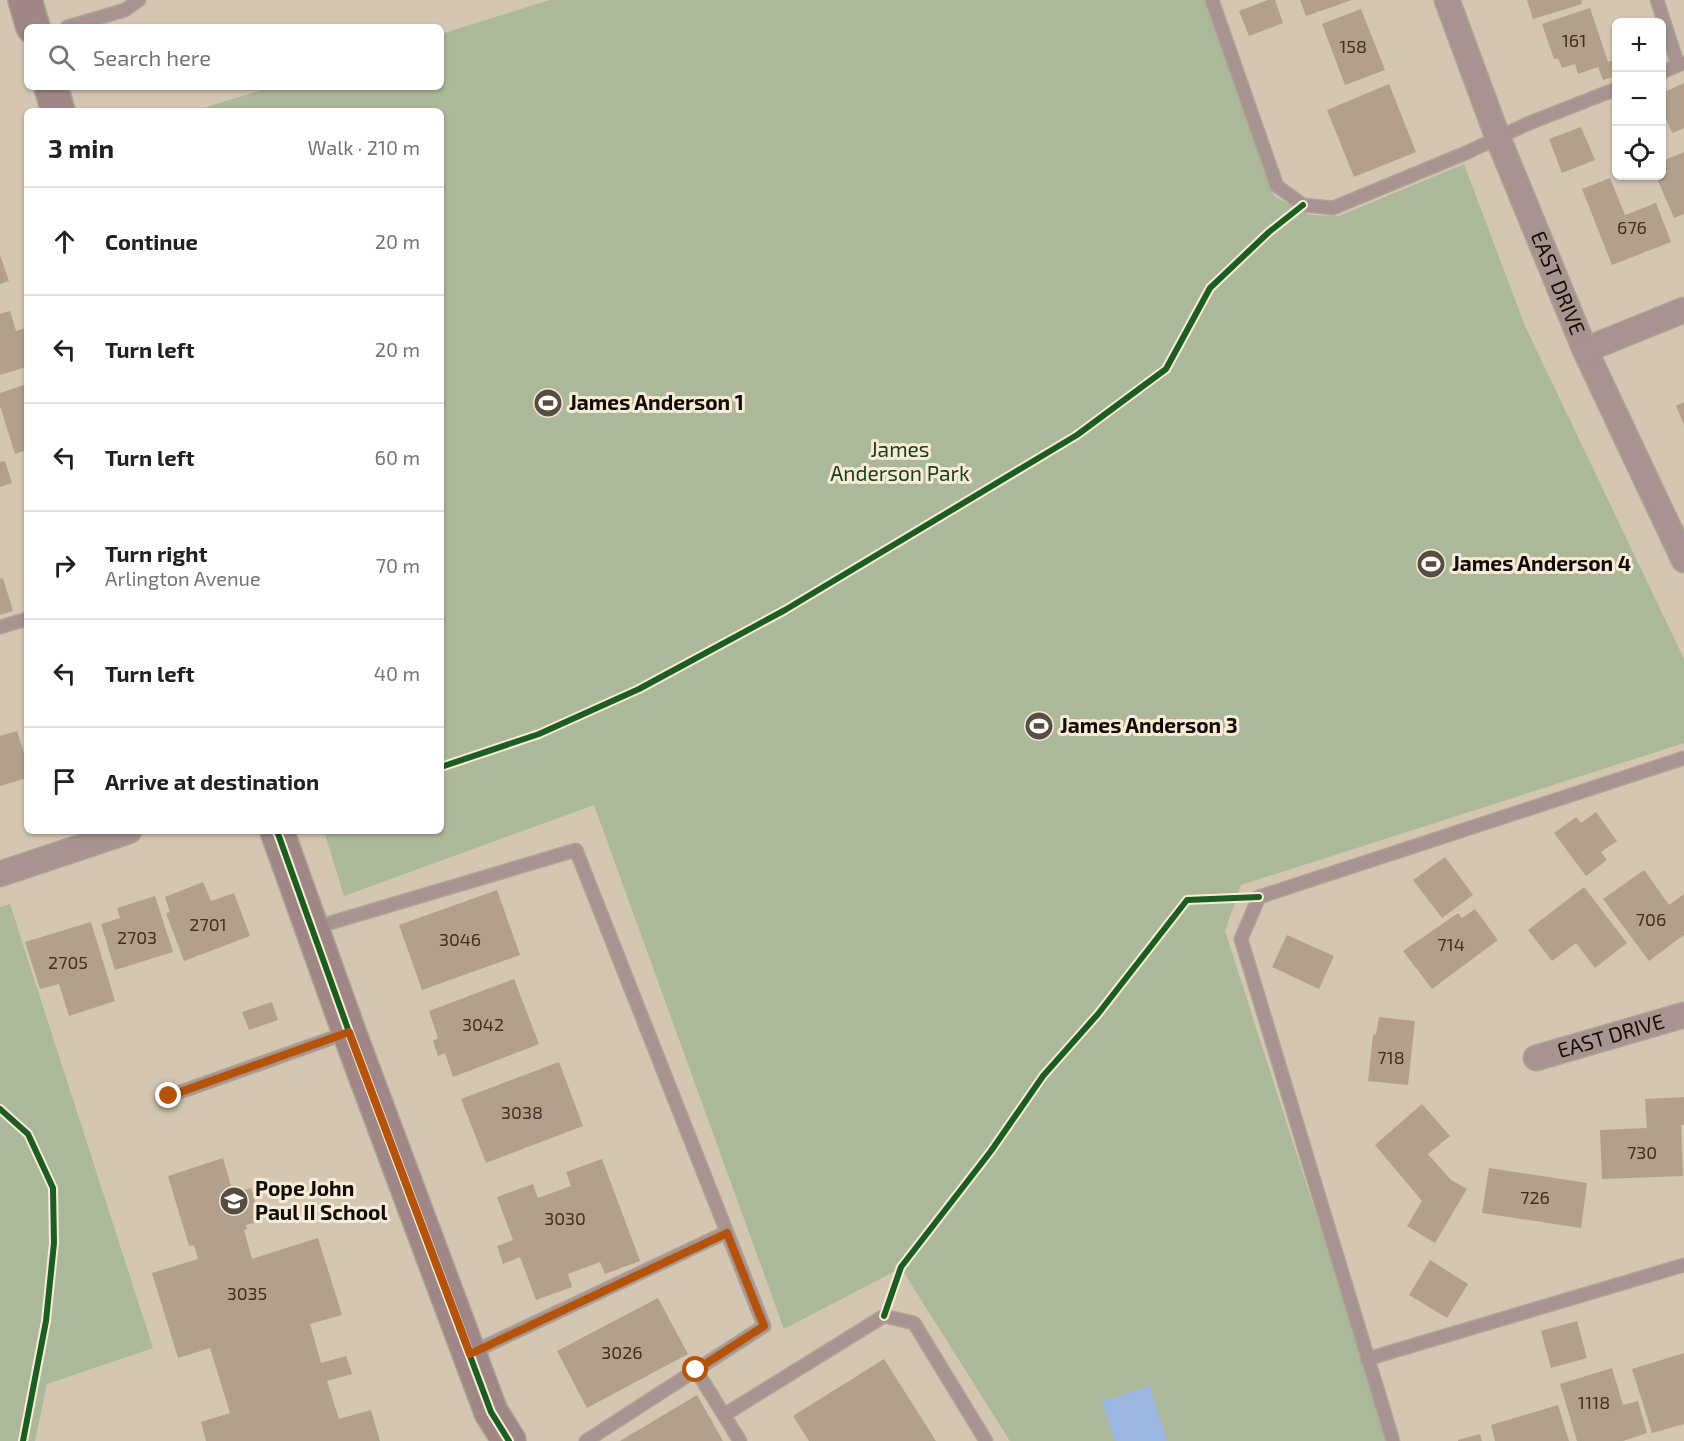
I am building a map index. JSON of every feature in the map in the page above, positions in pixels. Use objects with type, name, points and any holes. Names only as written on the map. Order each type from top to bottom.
[{"type":"street","points":[[25,0],[32,24]]},
{"type":"street","name":"EAST DRIVE","points":[[1447,0],[1498,138],[1585,350],[1684,560]]},
{"type":"street","points":[[52,90],[57,108]]},
{"type":"street","points":[[1585,350],[1684,310]]},
{"type":"street","points":[[0,874],[120,834]]},
{"type":"street","points":[[279,834],[349,1032],[491,1412],[509,1441]]},
{"type":"street","name":"EAST DRIVE","points":[[1536,1058],[1684,1015]]},
{"type":"lane","points":[[78,24],[125,10],[139,0]]},
{"type":"lane","points":[[1212,0],[1277,186],[1303,205],[1333,208],[1612,91]]},
{"type":"lane","points":[[1657,0],[1681,64],[1666,70]]},
{"type":"lane","points":[[0,627],[24,620]]},
{"type":"lane","points":[[1393,1441],[1241,939],[1259,897],[1684,758]]},
{"type":"lane","points":[[312,928],[576,850],[764,1326],[586,1441]]},
{"type":"lane","points":[[169,1096],[349,1032]]},
{"type":"lane","points":[[470,1354],[727,1233]]},
{"type":"lane","points":[[1367,1359],[1684,1265]]},
{"type":"lane","points":[[724,1414],[884,1316],[914,1323],[986,1441]]},
{"type":"lane","points":[[696,1370],[740,1441]]},
{"type":"green space","name":"James Anderson Park","points":[[550,0],[1206,0],[1274,196],[1309,215],[1339,216],[1464,164],[1525,326],[1684,659],[1684,743],[1241,885],[1225,931],[1389,1441],[1010,1441],[901,1268],[784,1329],[594,805],[344,896],[325,834],[444,834],[444,108],[204,108],[261,90],[444,90],[444,33]]},
{"type":"green space","points":[[10,904],[153,1348],[47,1384],[35,1441],[0,1441],[0,907]]},
{"type":"water","points":[[1150,1386],[1167,1441],[1115,1441],[1102,1401]]},
{"type":"building","points":[[1268,0],[1275,0],[1283,23],[1249,36],[1239,11]]},
{"type":"building","points":[[1300,0],[1352,0],[1306,16]]},
{"type":"building","points":[[1527,0],[1581,0],[1582,4],[1533,19]]},
{"type":"building","points":[[1590,8],[1608,62],[1612,60],[1612,77],[1603,80],[1598,67],[1578,74],[1575,64],[1562,68],[1558,58],[1554,59],[1542,24]]},
{"type":"building","points":[[1361,9],[1385,70],[1345,85],[1322,24]]},
{"type":"building","points":[[1684,83],[1684,128],[1672,133],[1666,119],[1666,91]]},
{"type":"building","points":[[1389,84],[1416,152],[1354,177],[1327,110]]},
{"type":"building","points":[[1581,127],[1595,160],[1562,173],[1549,139]]},
{"type":"building","points":[[1684,152],[1684,214],[1674,218],[1658,180],[1666,180],[1666,159]]},
{"type":"building","points":[[1610,178],[1625,215],[1656,203],[1671,242],[1612,265],[1582,189]]},
{"type":"building","points":[[0,255],[9,281],[0,284]]},
{"type":"building","points":[[10,311],[16,331],[24,328],[24,368],[0,375],[0,314]]},
{"type":"building","points":[[24,385],[24,451],[15,454],[0,406],[0,393]]},
{"type":"building","points":[[1684,402],[1684,425],[1676,406]]},
{"type":"building","points":[[5,461],[12,483],[0,487],[0,462]]},
{"type":"building","points":[[3,578],[13,611],[0,615],[0,579]]},
{"type":"building","points":[[17,731],[24,753],[24,779],[0,786],[0,736]]},
{"type":"building","points":[[1596,812],[1617,841],[1601,852],[1607,860],[1586,876],[1554,833],[1576,817],[1581,823]]},
{"type":"building","points":[[1445,857],[1473,895],[1442,918],[1413,880]]},
{"type":"building","points":[[1644,870],[1669,905],[1684,894],[1684,935],[1649,961],[1603,899]]},
{"type":"building","points":[[203,882],[211,901],[234,893],[250,936],[184,961],[166,913],[170,912],[165,897]]},
{"type":"building","points":[[1584,887],[1627,943],[1595,968],[1576,943],[1552,961],[1528,930]]},
{"type":"building","points":[[497,890],[520,955],[422,990],[399,925]]},
{"type":"building","points":[[155,896],[173,952],[115,970],[101,924],[120,918],[117,908]]},
{"type":"building","points":[[1475,909],[1498,940],[1432,989],[1403,951],[1458,913],[1462,918]]},
{"type":"building","points":[[91,922],[115,1001],[69,1016],[59,984],[40,989],[25,942]]},
{"type":"building","points":[[1287,935],[1334,956],[1319,989],[1272,967]]},
{"type":"building","points":[[514,979],[539,1044],[453,1077],[445,1053],[438,1056],[433,1041],[438,1038],[429,1011]]},
{"type":"building","points":[[272,1002],[278,1020],[249,1030],[242,1012]]},
{"type":"building","points":[[1379,1017],[1415,1021],[1408,1085],[1368,1081],[1373,1035],[1376,1034]]},
{"type":"building","points":[[559,1062],[583,1126],[486,1163],[461,1099]]},
{"type":"building","points":[[1684,1097],[1684,1125],[1681,1125],[1683,1176],[1602,1179],[1600,1130],[1647,1128],[1645,1099]]},
{"type":"building","points":[[1422,1104],[1450,1136],[1428,1154],[1451,1180],[1467,1189],[1435,1243],[1407,1226],[1422,1201],[1375,1145]]},
{"type":"building","points":[[223,1158],[233,1193],[251,1188],[261,1221],[246,1225],[247,1229],[244,1230],[252,1259],[318,1238],[342,1315],[310,1324],[321,1363],[346,1356],[352,1374],[327,1381],[339,1419],[371,1410],[380,1441],[206,1441],[201,1422],[230,1413],[210,1348],[178,1358],[152,1273],[198,1259],[194,1245],[189,1246],[168,1176]]},
{"type":"building","points":[[602,1159],[640,1261],[605,1274],[600,1262],[568,1274],[572,1287],[536,1300],[520,1257],[503,1264],[497,1246],[513,1240],[497,1197],[533,1184],[538,1198],[571,1186],[566,1172]]},
{"type":"building","points":[[1489,1168],[1587,1183],[1581,1228],[1482,1213]]},
{"type":"building","points":[[1430,1260],[1468,1284],[1447,1318],[1409,1295]]},
{"type":"building","points":[[658,1298],[688,1354],[587,1408],[557,1351]]},
{"type":"building","points":[[1577,1321],[1587,1358],[1551,1368],[1541,1331]]},
{"type":"building","points":[[1684,1353],[1684,1424],[1652,1433],[1632,1369]]},
{"type":"building","points":[[884,1359],[936,1441],[809,1441],[793,1416]]},
{"type":"building","points":[[1612,1368],[1623,1405],[1638,1401],[1647,1433],[1623,1441],[1577,1441],[1560,1384]]},
{"type":"building","points":[[697,1395],[723,1441],[620,1441]]},
{"type":"building","points":[[1558,1405],[1569,1441],[1495,1441],[1491,1425]]},
{"type":"building","points":[[1480,1434],[1482,1441],[1458,1441],[1458,1440]]},
{"type":"cycle path","points":[[444,766],[539,734],[639,689],[785,610],[1077,435],[1166,369],[1210,288],[1269,232],[1303,205]]},
{"type":"cycle path","points":[[278,834],[349,1032],[491,1412],[509,1441]]},
{"type":"cycle path","points":[[884,1316],[901,1267],[991,1151],[1043,1076],[1098,1014],[1187,900],[1259,897]]},
{"type":"cycle path","points":[[0,1109],[28,1134],[53,1188],[54,1243],[46,1321],[23,1441]]},
{"type":"place","name":"James Anderson 1","points":[[548,403]]},
{"type":"place","name":"James Anderson 4","points":[[1431,564]]},
{"type":"place","name":"James Anderson 3","points":[[1039,726]]},
{"type":"place","name":"Pope John Paul II School","points":[[234,1201]]},
{"type":"route","points":[[169,1096],[349,1032],[470,1354],[727,1233],[764,1326],[696,1370]]}]
